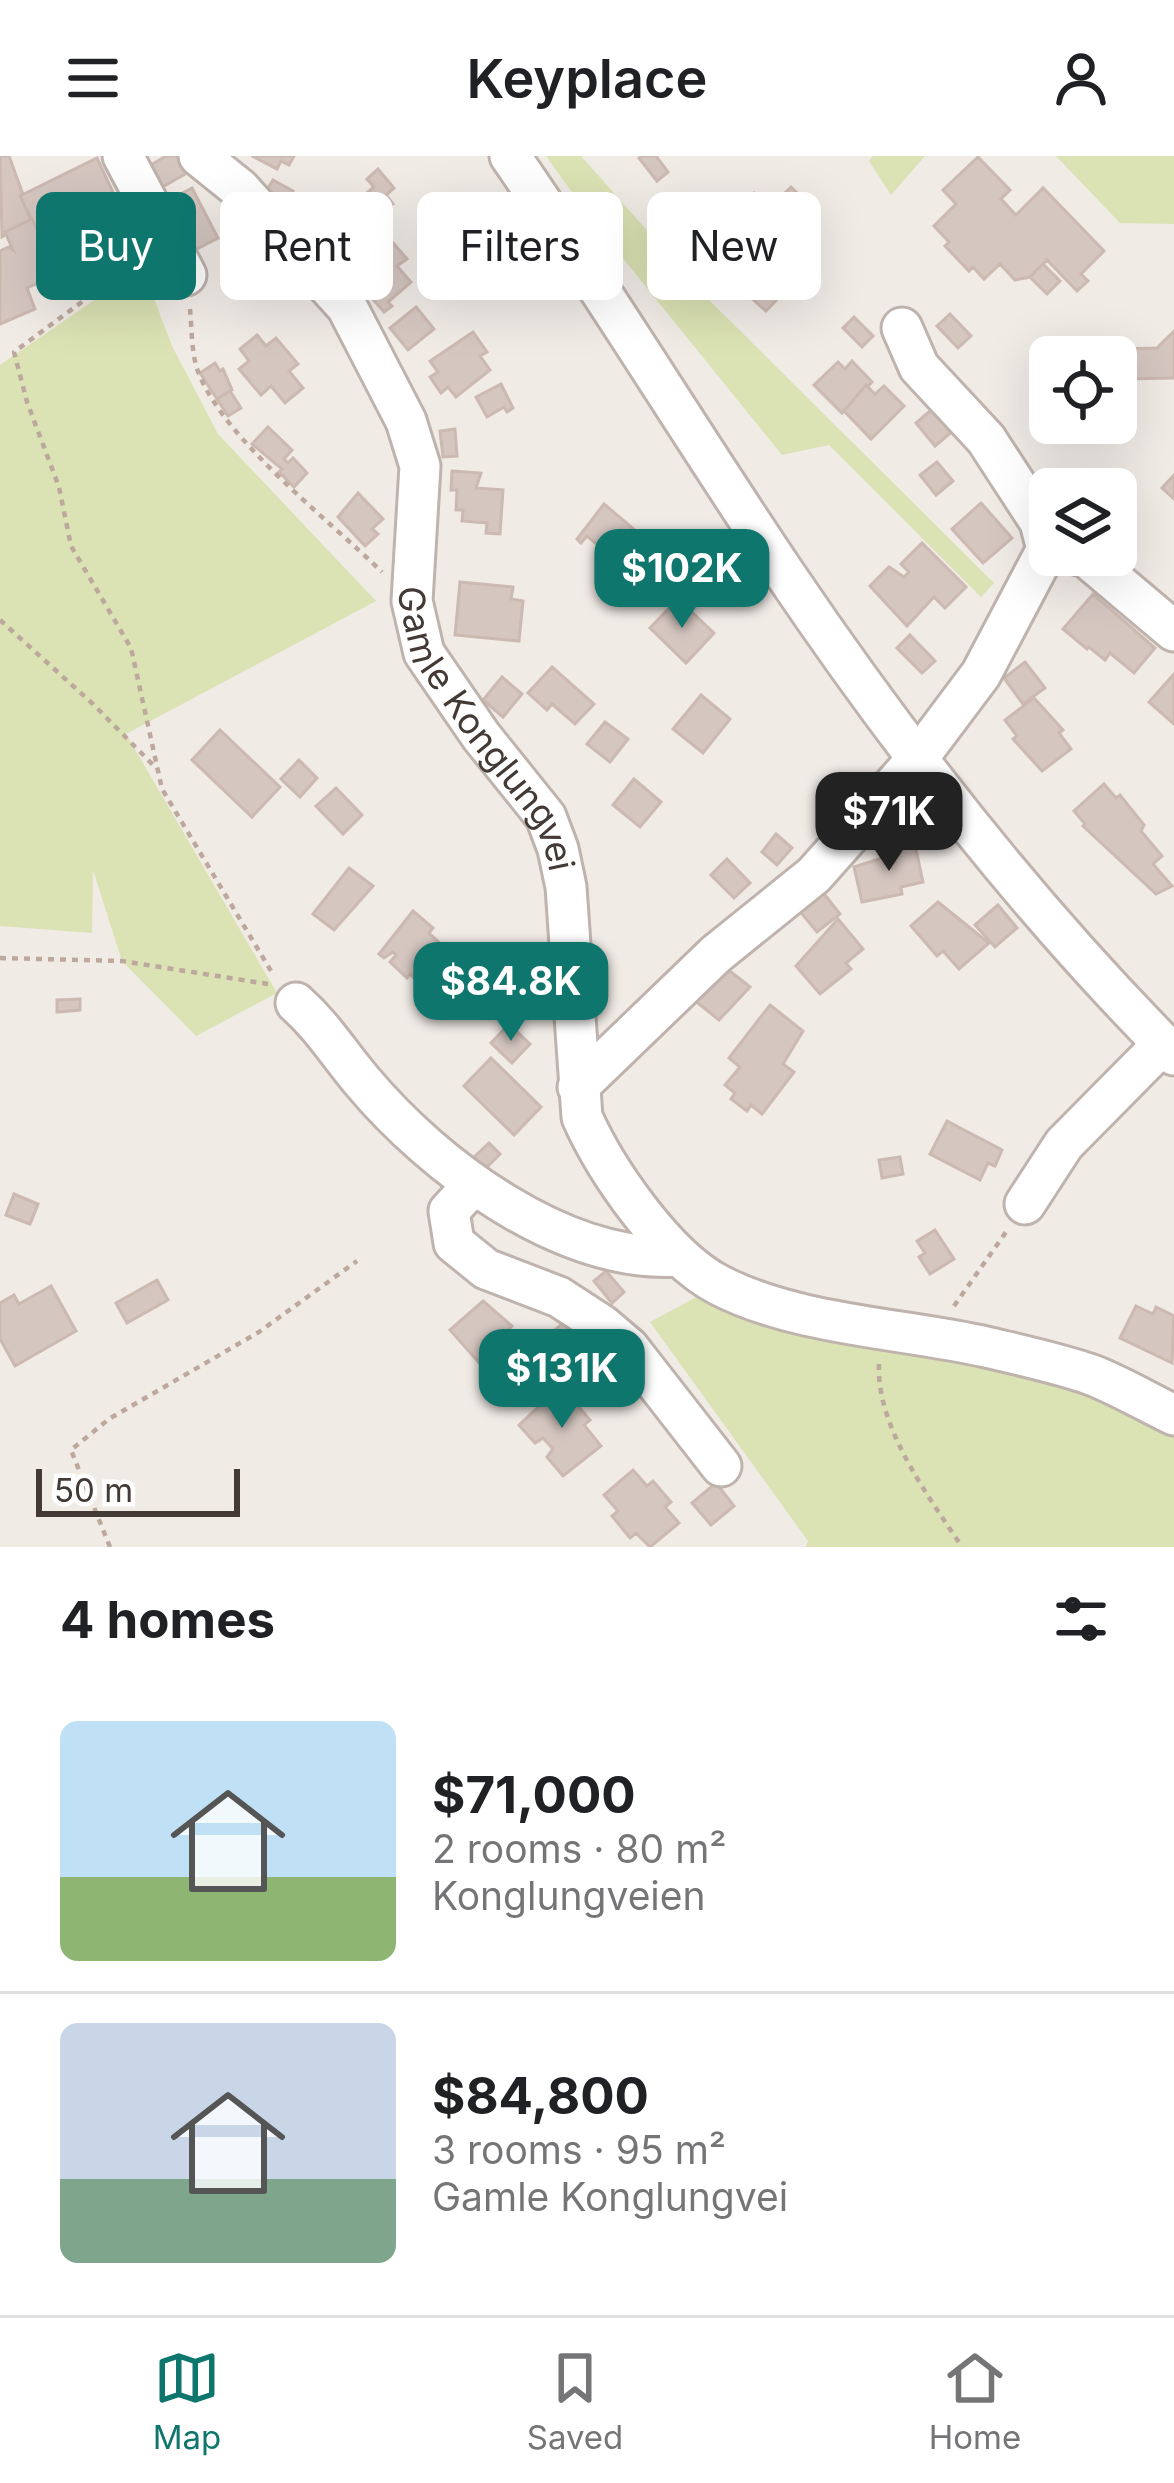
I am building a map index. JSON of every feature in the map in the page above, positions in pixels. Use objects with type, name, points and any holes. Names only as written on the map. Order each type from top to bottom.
[{"type":"street","points":[[123,156],[142,192]]},
{"type":"street","name":"Gamle Konglungvei","points":[[199,156],[240,189],[347,307],[406,421],[420,466],[412,601],[424,653],[481,736],[546,817],[559,848],[566,886],[582,1118],[594,1144],[679,1256],[718,1285],[760,1300],[1091,1375],[1174,1414]]},
{"type":"street","points":[[510,156],[787,577],[918,758],[1004,867],[1168,1049],[1064,1144],[1025,1204]]},
{"type":"street","points":[[902,328],[919,368],[986,439],[1029,505]]},
{"type":"street","points":[[578,1087],[716,954],[814,875],[918,758],[981,674],[1042,576]]},
{"type":"street","points":[[1108,576],[1174,631]]},
{"type":"street","points":[[296,1003],[323,1026],[359,1079],[406,1130],[473,1185],[573,1237],[648,1258],[679,1256]]},
{"type":"street","points":[[473,1185],[449,1211],[454,1243],[486,1269],[559,1297],[602,1325],[629,1348],[721,1466]]},
{"type":"path","points":[[0,958],[122,961],[280,986],[162,789],[131,648],[71,546],[59,487],[27,402],[14,352],[84,300]]},
{"type":"path","points":[[189,300],[198,372],[227,419],[412,601]]},
{"type":"path","points":[[0,620],[158,770]]},
{"type":"path","points":[[938,1338],[952,1309],[1025,1204]]},
{"type":"path","points":[[110,1547],[71,1450],[109,1419],[259,1332],[356,1261]]},
{"type":"path","points":[[880,1327],[878,1384],[910,1468],[962,1547]]},
{"type":"green space","points":[[546,156],[581,156],[613,192],[572,192]]},
{"type":"green space","points":[[873,156],[925,156],[891,195],[869,161]]},
{"type":"green space","points":[[1056,156],[1174,156],[1174,224],[1120,223]]},
{"type":"green space","points":[[623,203],[647,230],[647,288],[623,258]]},
{"type":"green space","points":[[94,300],[155,300],[172,346],[218,434],[376,601],[126,734],[277,993],[196,1036],[122,961],[93,870],[92,933],[0,926],[0,365]]},
{"type":"green space","points":[[657,300],[709,300],[994,583],[981,597],[829,445],[782,455]]},
{"type":"green space","points":[[704,1293],[1105,1390],[1174,1430],[1174,1547],[806,1547],[808,1541],[650,1322]]},
{"type":"building","points":[[0,156],[9,156],[32,219],[2,237]]},
{"type":"building","points":[[166,156],[177,156],[187,173],[159,189],[146,168]]},
{"type":"building","points":[[252,156],[294,156],[289,165],[281,161],[277,169]]},
{"type":"building","points":[[656,156],[668,172],[657,181],[639,158]]},
{"type":"building","points":[[978,157],[1010,190],[1001,199],[1016,215],[1043,188],[1104,251],[1081,274],[1088,281],[1077,291],[1047,260],[1030,277],[1015,280],[1000,264],[984,279],[945,246],[949,242],[934,226],[956,204],[943,190]]},
{"type":"building","points":[[97,158],[113,192],[36,192],[36,229],[20,196]]},
{"type":"building","points":[[378,169],[394,188],[368,192],[374,187],[367,179]]},
{"type":"building","points":[[273,180],[293,191],[268,192]]},
{"type":"building","points":[[196,196],[218,238],[196,249]]},
{"type":"building","points":[[32,219],[36,227],[36,284],[27,288],[35,309],[0,324],[0,251],[13,250],[5,232]]},
{"type":"building","points":[[393,243],[407,259],[397,266],[411,282],[393,298]]},
{"type":"building","points":[[1043,264],[1060,281],[1047,294],[1030,277]]},
{"type":"building","points":[[374,300],[390,300],[392,306],[384,312]]},
{"type":"building","points":[[754,300],[776,300],[766,311]]},
{"type":"building","points":[[416,307],[434,329],[408,350],[390,328]]},
{"type":"building","points":[[950,314],[971,336],[958,348],[937,326]]},
{"type":"building","points":[[854,317],[873,336],[862,347],[843,328]]},
{"type":"building","points":[[1174,331],[1174,378],[1137,379],[1137,348],[1157,348]]},
{"type":"building","points":[[473,332],[487,352],[480,356],[490,370],[456,397],[448,387],[441,393],[430,377],[438,372],[430,361]]},
{"type":"building","points":[[257,335],[266,346],[276,338],[298,364],[289,371],[303,388],[285,403],[271,386],[261,395],[239,369],[249,361],[240,349]]},
{"type":"building","points":[[852,361],[872,382],[842,413],[814,385],[838,362],[845,369]]},
{"type":"building","points":[[215,363],[232,390],[217,399],[200,373]]},
{"type":"building","points":[[501,384],[513,408],[507,412],[504,407],[487,417],[476,397]]},
{"type":"building","points":[[866,385],[875,394],[884,386],[904,406],[871,439],[844,411]]},
{"type":"building","points":[[230,391],[241,408],[228,416],[217,399]]},
{"type":"building","points":[[936,406],[955,429],[935,446],[916,423]]},
{"type":"building","points":[[268,427],[292,450],[284,459],[288,463],[293,458],[307,473],[294,487],[279,472],[282,469],[252,444]]},
{"type":"building","points":[[455,429],[457,456],[443,457],[440,431]]},
{"type":"building","points":[[937,462],[953,481],[936,495],[920,475]]},
{"type":"building","points":[[452,471],[481,473],[476,488],[503,490],[500,534],[486,533],[487,523],[462,521],[463,510],[456,510],[457,490],[451,490]]},
{"type":"building","points":[[1174,475],[1174,499],[1162,488]]},
{"type":"building","points":[[358,493],[383,519],[372,529],[378,534],[365,546],[338,517]]},
{"type":"building","points":[[981,503],[1012,538],[983,563],[952,529]]},
{"type":"building","points":[[604,504],[656,548],[633,575],[587,536],[581,543],[577,539]]},
{"type":"building","points":[[734,542],[754,563],[733,582],[714,561]]},
{"type":"building","points":[[922,543],[966,587],[945,608],[934,597],[907,626],[870,586],[889,567],[904,577],[909,572],[901,564]]},
{"type":"building","points":[[460,582],[513,587],[511,599],[523,601],[519,641],[455,635]]},
{"type":"building","points":[[1093,594],[1155,648],[1134,673],[1110,653],[1105,660],[1087,649],[1063,629]]},
{"type":"building","points":[[678,599],[714,633],[686,663],[650,628]]},
{"type":"building","points":[[910,635],[935,661],[922,673],[897,648]]},
{"type":"building","points":[[1025,662],[1045,688],[1023,704],[1004,678]]},
{"type":"building","points":[[552,667],[594,704],[575,724],[552,704],[547,710],[528,693]]},
{"type":"building","points":[[1174,674],[1174,724],[1149,702]]},
{"type":"building","points":[[502,677],[522,694],[503,717],[483,700]]},
{"type":"building","points":[[701,695],[730,719],[703,753],[673,729]]},
{"type":"building","points":[[1034,698],[1063,730],[1059,733],[1071,749],[1042,771],[1013,739],[1017,736],[1005,720]]},
{"type":"building","points":[[605,722],[628,739],[610,762],[587,744]]},
{"type":"building","points":[[220,730],[280,787],[252,817],[192,760]]},
{"type":"building","points":[[299,760],[317,778],[300,797],[281,779]]},
{"type":"building","points":[[634,779],[661,802],[640,827],[613,805]]},
{"type":"building","points":[[1104,784],[1116,798],[1120,795],[1144,825],[1141,831],[1162,856],[1153,864],[1172,886],[1156,894],[1083,826],[1074,811]]},
{"type":"building","points":[[336,788],[362,815],[343,834],[316,806]]},
{"type":"building","points":[[918,797],[936,821],[913,839],[894,815]]},
{"type":"building","points":[[776,834],[792,848],[777,865],[762,852]]},
{"type":"building","points":[[915,845],[923,882],[901,887],[902,894],[862,902],[854,867],[879,859],[887,851]]},
{"type":"building","points":[[727,859],[750,883],[734,898],[711,875]]},
{"type":"building","points":[[349,868],[373,886],[334,930],[313,914]]},
{"type":"building","points":[[821,890],[840,914],[817,932],[798,909]]},
{"type":"building","points":[[938,902],[989,943],[959,969],[943,951],[937,956],[911,926]]},
{"type":"building","points":[[998,905],[1017,928],[995,947],[975,925]]},
{"type":"building","points":[[413,911],[466,967],[433,1003],[410,974],[407,978],[390,962],[396,955],[393,952],[384,958],[379,954]]},
{"type":"building","points":[[838,919],[863,949],[846,963],[851,969],[820,994],[796,966]]},
{"type":"building","points":[[721,964],[750,987],[719,1020],[694,1000]]},
{"type":"building","points":[[80,999],[80,1010],[57,1012],[57,1000]]},
{"type":"building","points":[[770,1005],[803,1031],[783,1064],[794,1072],[762,1114],[751,1105],[747,1111],[731,1099],[735,1093],[725,1085],[740,1067],[729,1058]]},
{"type":"building","points":[[509,1024],[530,1044],[512,1063],[491,1043]]},
{"type":"building","points":[[491,1058],[541,1107],[514,1135],[464,1086]]},
{"type":"building","points":[[947,1121],[1002,1150],[995,1166],[988,1163],[980,1180],[930,1154]]},
{"type":"building","points":[[489,1143],[500,1154],[485,1169],[474,1157]]},
{"type":"building","points":[[900,1157],[903,1174],[882,1178],[879,1160]]},
{"type":"building","points":[[14,1194],[38,1204],[30,1224],[6,1215]]},
{"type":"building","points":[[935,1230],[954,1259],[930,1274],[919,1257],[925,1253],[917,1241]]},
{"type":"building","points":[[606,1271],[624,1292],[612,1303],[594,1281]]},
{"type":"building","points":[[157,1280],[168,1300],[127,1323],[116,1303]]},
{"type":"building","points":[[51,1286],[76,1331],[15,1366],[0,1339],[0,1303],[14,1295],[19,1304]]},
{"type":"building","points":[[483,1301],[512,1326],[508,1330],[521,1345],[488,1373],[450,1330]]},
{"type":"building","points":[[1136,1306],[1153,1314],[1156,1307],[1174,1316],[1172,1363],[1120,1338]]},
{"type":"building","points":[[564,1322],[583,1344],[559,1364],[541,1342]]},
{"type":"building","points":[[589,1346],[605,1366],[582,1386],[565,1366]]},
{"type":"building","points":[[561,1386],[590,1420],[584,1425],[601,1446],[563,1476],[547,1457],[553,1449],[543,1438],[535,1443],[519,1425]]},
{"type":"building","points":[[633,1470],[647,1486],[653,1481],[671,1502],[665,1507],[679,1523],[650,1547],[636,1533],[630,1538],[612,1516],[618,1511],[604,1495]]},
{"type":"building","points":[[716,1483],[734,1506],[711,1525],[692,1503]]}]
